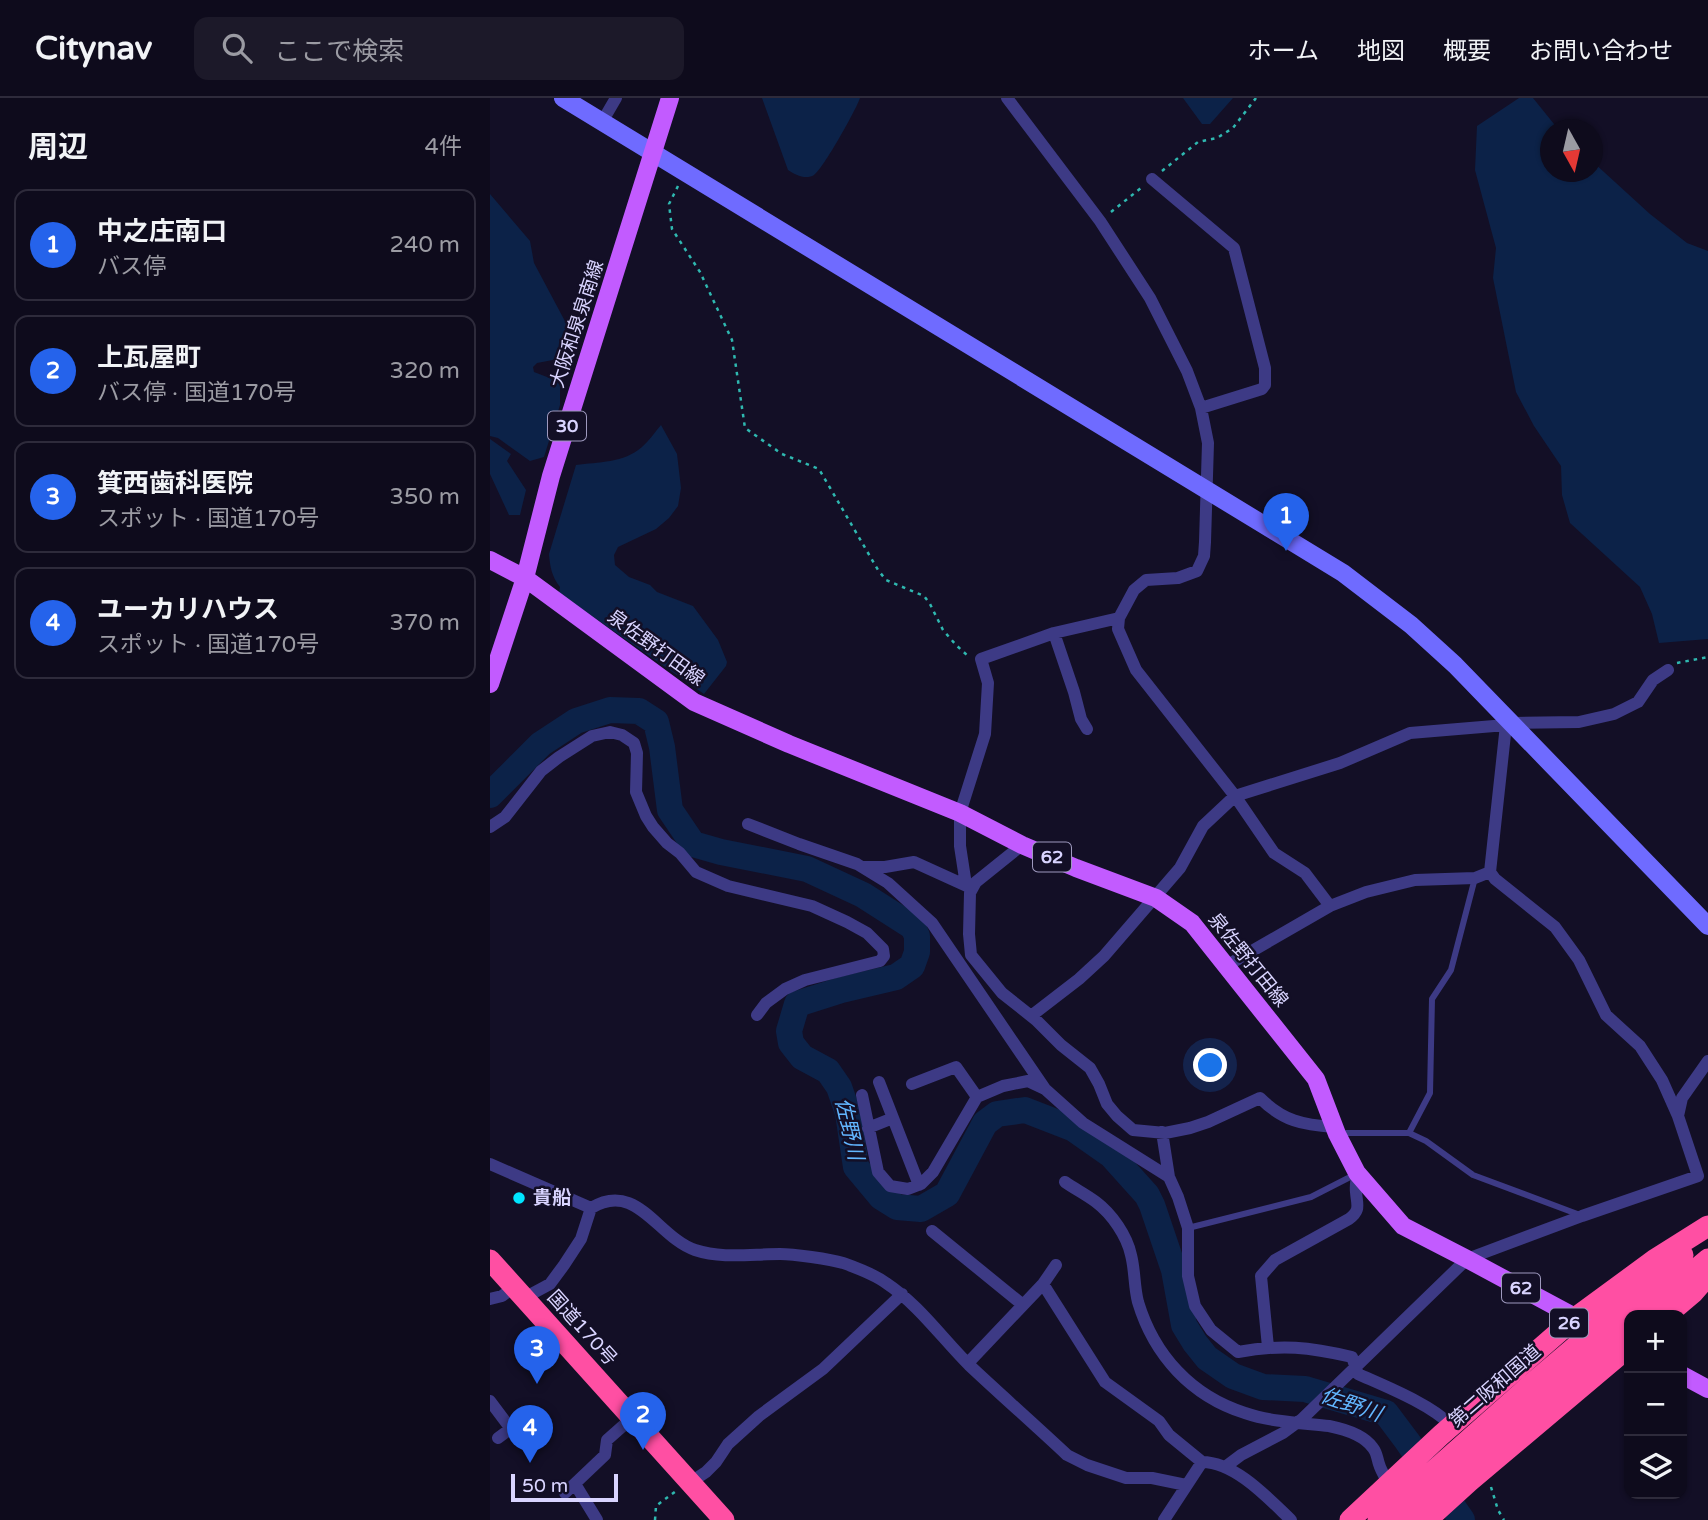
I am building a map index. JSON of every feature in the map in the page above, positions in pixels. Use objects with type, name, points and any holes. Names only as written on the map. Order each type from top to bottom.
[{"type":"highway","name":"26","points":[[1350,1520],[1575,1318],[1654,1260],[1708,1226]]},
{"type":"highway","name":"第二阪和国道","points":[[1378,1520],[1535,1393],[1620,1336],[1708,1233]]},
{"type":"highway","name":"国道170号","points":[[490,1259],[724,1520]]},
{"type":"highway","points":[[1647,1310],[1708,1259]]},
{"type":"highway","points":[[1673,1310],[1708,1276]]},
{"type":"highway","name":"26","points":[[1428,1519],[1620,1336]]},
{"type":"highway","name":"第二阪和国道","points":[[1403,1520],[1481,1450],[1535,1393]]},
{"type":"main road","name":"大阪和泉泉南線","points":[[490,684],[525,578],[551,476],[670,98]]},
{"type":"main road","name":"泉佐野打田線","points":[[490,560],[525,578],[694,702],[789,744],[960,813],[1076,868],[1156,898],[1192,923],[1317,1080],[1336,1130],[1357,1173],[1403,1226],[1575,1318],[1620,1336]]},
{"type":"main road","points":[[1687,1378],[1708,1389]]},
{"type":"street","points":[[563,98],[1343,573],[1455,665],[1708,926]]},
{"type":"street","points":[[602,122],[615,98]]},
{"type":"street","points":[[1007,98],[1100,221],[1150,298],[1187,371],[1201,408],[1208,443],[1204,556],[1197,571],[1178,579],[1146,580],[1134,590],[1119,618],[1118,629],[1136,670],[1235,796],[1274,853],[1305,873],[1330,906]]},
{"type":"street","points":[[1152,179],[1234,248],[1265,368],[1265,385],[1262,389],[1201,408]]},
{"type":"street","points":[[1119,618],[1054,633],[981,659],[988,683],[985,734],[960,813],[960,846],[970,893],[971,955],[1003,993],[1060,1045],[1090,1068],[1100,1084],[1107,1104],[1133,1130],[1162,1132],[1190,1128],[1260,1098],[1283,1117],[1336,1130]]},
{"type":"street","points":[[1054,633],[1081,719],[1087,729]]},
{"type":"street","points":[[1031,1016],[1104,956],[1180,868],[1203,826],[1235,796],[1340,763],[1410,733],[1510,723],[1579,722],[1614,714],[1638,702],[1653,680],[1668,670]]},
{"type":"street","points":[[1225,1467],[1300,1420],[1468,1259],[1703,1174],[1662,1080],[1640,1046],[1606,1015],[1579,960],[1555,927],[1495,879],[1490,872],[1510,723]]},
{"type":"street","points":[[490,827],[505,817],[541,771],[592,736],[610,732],[622,735],[634,743],[637,753],[636,792],[646,816],[667,843],[680,853],[696,872],[728,886],[811,906],[867,933],[883,949],[884,956],[880,961],[805,980],[785,989],[766,1003],[757,1015]]},
{"type":"street","points":[[748,824],[862,867],[888,883],[932,923],[1045,1089],[1083,1123],[1169,1177]]},
{"type":"street","points":[[969,887],[1023,845]]},
{"type":"street","points":[[862,867],[886,867],[914,862],[969,887]]},
{"type":"street","points":[[1226,966],[1330,906],[1366,892],[1415,880],[1475,878],[1490,872]]},
{"type":"street","points":[[958,960],[971,955]]},
{"type":"street","points":[[1678,1116],[1682,1098],[1708,1061]]},
{"type":"street","points":[[912,1084],[956,1067],[977,1097]]},
{"type":"street","points":[[862,1095],[878,1172],[890,1185],[908,1189],[919,1185],[933,1172],[977,1097],[1003,1086],[1028,1081],[1045,1089]]},
{"type":"street","points":[[879,1082],[919,1185]]},
{"type":"street","points":[[868,1128],[893,1118]]},
{"type":"street","points":[[1162,1132],[1169,1177],[1188,1228],[1188,1276],[1195,1307],[1211,1330],[1238,1352],[1268,1347],[1296,1347],[1352,1357],[1351,1371]]},
{"type":"street","points":[[490,1164],[591,1208]]},
{"type":"street","points":[[1268,1347],[1261,1276],[1275,1259],[1356,1213],[1359,1207],[1355,1188],[1357,1173]]},
{"type":"street","points":[[1065,1182],[1106,1211],[1125,1238],[1131,1254],[1137,1300],[1144,1319],[1164,1357],[1178,1373],[1211,1398],[1246,1414],[1300,1420],[1339,1428],[1359,1436],[1375,1450],[1379,1465],[1394,1478]]},
{"type":"street","points":[[490,1299],[550,1284],[581,1239],[591,1208],[600,1202],[619,1200],[635,1205],[673,1238],[692,1249],[715,1256],[784,1254],[840,1262],[883,1280],[902,1294],[968,1363],[1067,1455],[1126,1478],[1152,1478],[1186,1486]]},
{"type":"street","points":[[932,1231],[1023,1306]]},
{"type":"street","points":[[968,1363],[1043,1284],[1055,1265]]},
{"type":"street","points":[[1043,1284],[1105,1382],[1158,1421],[1169,1435],[1202,1462],[1213,1462],[1225,1467],[1255,1487],[1291,1520]]},
{"type":"street","points":[[691,1482],[706,1472],[728,1444],[759,1416],[823,1369],[902,1294]]},
{"type":"street","points":[[1351,1371],[1442,1416],[1446,1431]]},
{"type":"street","points":[[490,1401],[510,1429]]},
{"type":"street","points":[[498,1438],[525,1418]]},
{"type":"street","points":[[597,1520],[570,1489],[605,1455],[607,1440],[633,1418]]},
{"type":"street","points":[[1164,1520],[1202,1462]]},
{"type":"lane","points":[[1409,1133],[1430,1093],[1432,999],[1451,970],[1475,878]]},
{"type":"lane","points":[[1336,1130],[1409,1133],[1426,1141],[1473,1175],[1582,1216]]},
{"type":"lane","points":[[1188,1228],[1311,1197],[1357,1173]]},
{"type":"path","points":[[1100,221],[1198,142],[1217,138],[1233,128],[1256,98]]},
{"type":"path","points":[[685,173],[669,204],[672,229],[700,272],[732,340],[745,428],[782,454],[819,470],[886,580],[924,596],[943,630],[956,645],[968,656],[981,659]]},
{"type":"path","points":[[1668,670],[1675,663],[1708,657]]},
{"type":"path","points":[[1477,1475],[1504,1520]]},
{"type":"path","points":[[655,1520],[656,1506],[677,1489],[691,1482]]},
{"type":"water","points":[[762,98],[860,98],[824,162],[814,175],[804,177],[788,170]]},
{"type":"water","points":[[1183,98],[1233,98],[1210,124],[1202,124]]},
{"type":"water","points":[[1519,98],[1533,98],[1550,119],[1540,119],[1540,182],[1603,182],[1603,171],[1687,243],[1708,251],[1708,639],[1659,643],[1652,614],[1640,587],[1570,523],[1562,495],[1561,466],[1534,426],[1516,392],[1493,278],[1496,248],[1475,170],[1477,126]]},
{"type":"water","points":[[490,194],[530,241],[534,263],[567,325],[567,344],[558,359],[537,363],[533,367],[534,372],[560,382],[560,405],[544,457],[530,461],[498,438],[490,436]]},
{"type":"water","points":[[661,425],[677,454],[681,488],[678,506],[656,529],[618,547],[614,555],[615,565],[629,577],[650,585],[657,592],[693,606],[718,640],[727,662],[726,666],[704,694],[559,593],[560,587],[553,576],[550,563],[549,554],[576,465],[627,456],[642,447]]},
{"type":"water","points":[[490,439],[511,454],[507,461],[526,490],[520,515],[509,515],[490,474]]},
{"type":"waterway","name":"佐野川","points":[[490,795],[541,744],[576,721],[610,710],[639,711],[656,722],[670,810],[693,844],[807,869],[863,895],[913,927],[917,936],[917,952],[912,966],[896,977],[797,1004],[789,1031],[791,1043],[802,1057],[828,1071],[839,1087],[848,1113],[856,1167],[881,1197],[897,1207],[921,1209],[947,1194],[985,1123],[997,1114],[1025,1110],[1074,1129],[1111,1155],[1147,1195],[1174,1270],[1184,1325],[1207,1358],[1233,1376],[1263,1387],[1305,1389],[1386,1413],[1462,1520]]},
{"type":"place","name":"中之庄南口","points":[[1286,551]]},
{"type":"place","name":"貴船","points":[[519,1198]]},
{"type":"place","name":"箕西歯科医院","points":[[537,1384]]},
{"type":"place","name":"上瓦屋町","points":[[643,1450]]},
{"type":"place","name":"ユーカリハウス","points":[[530,1463]]}]
